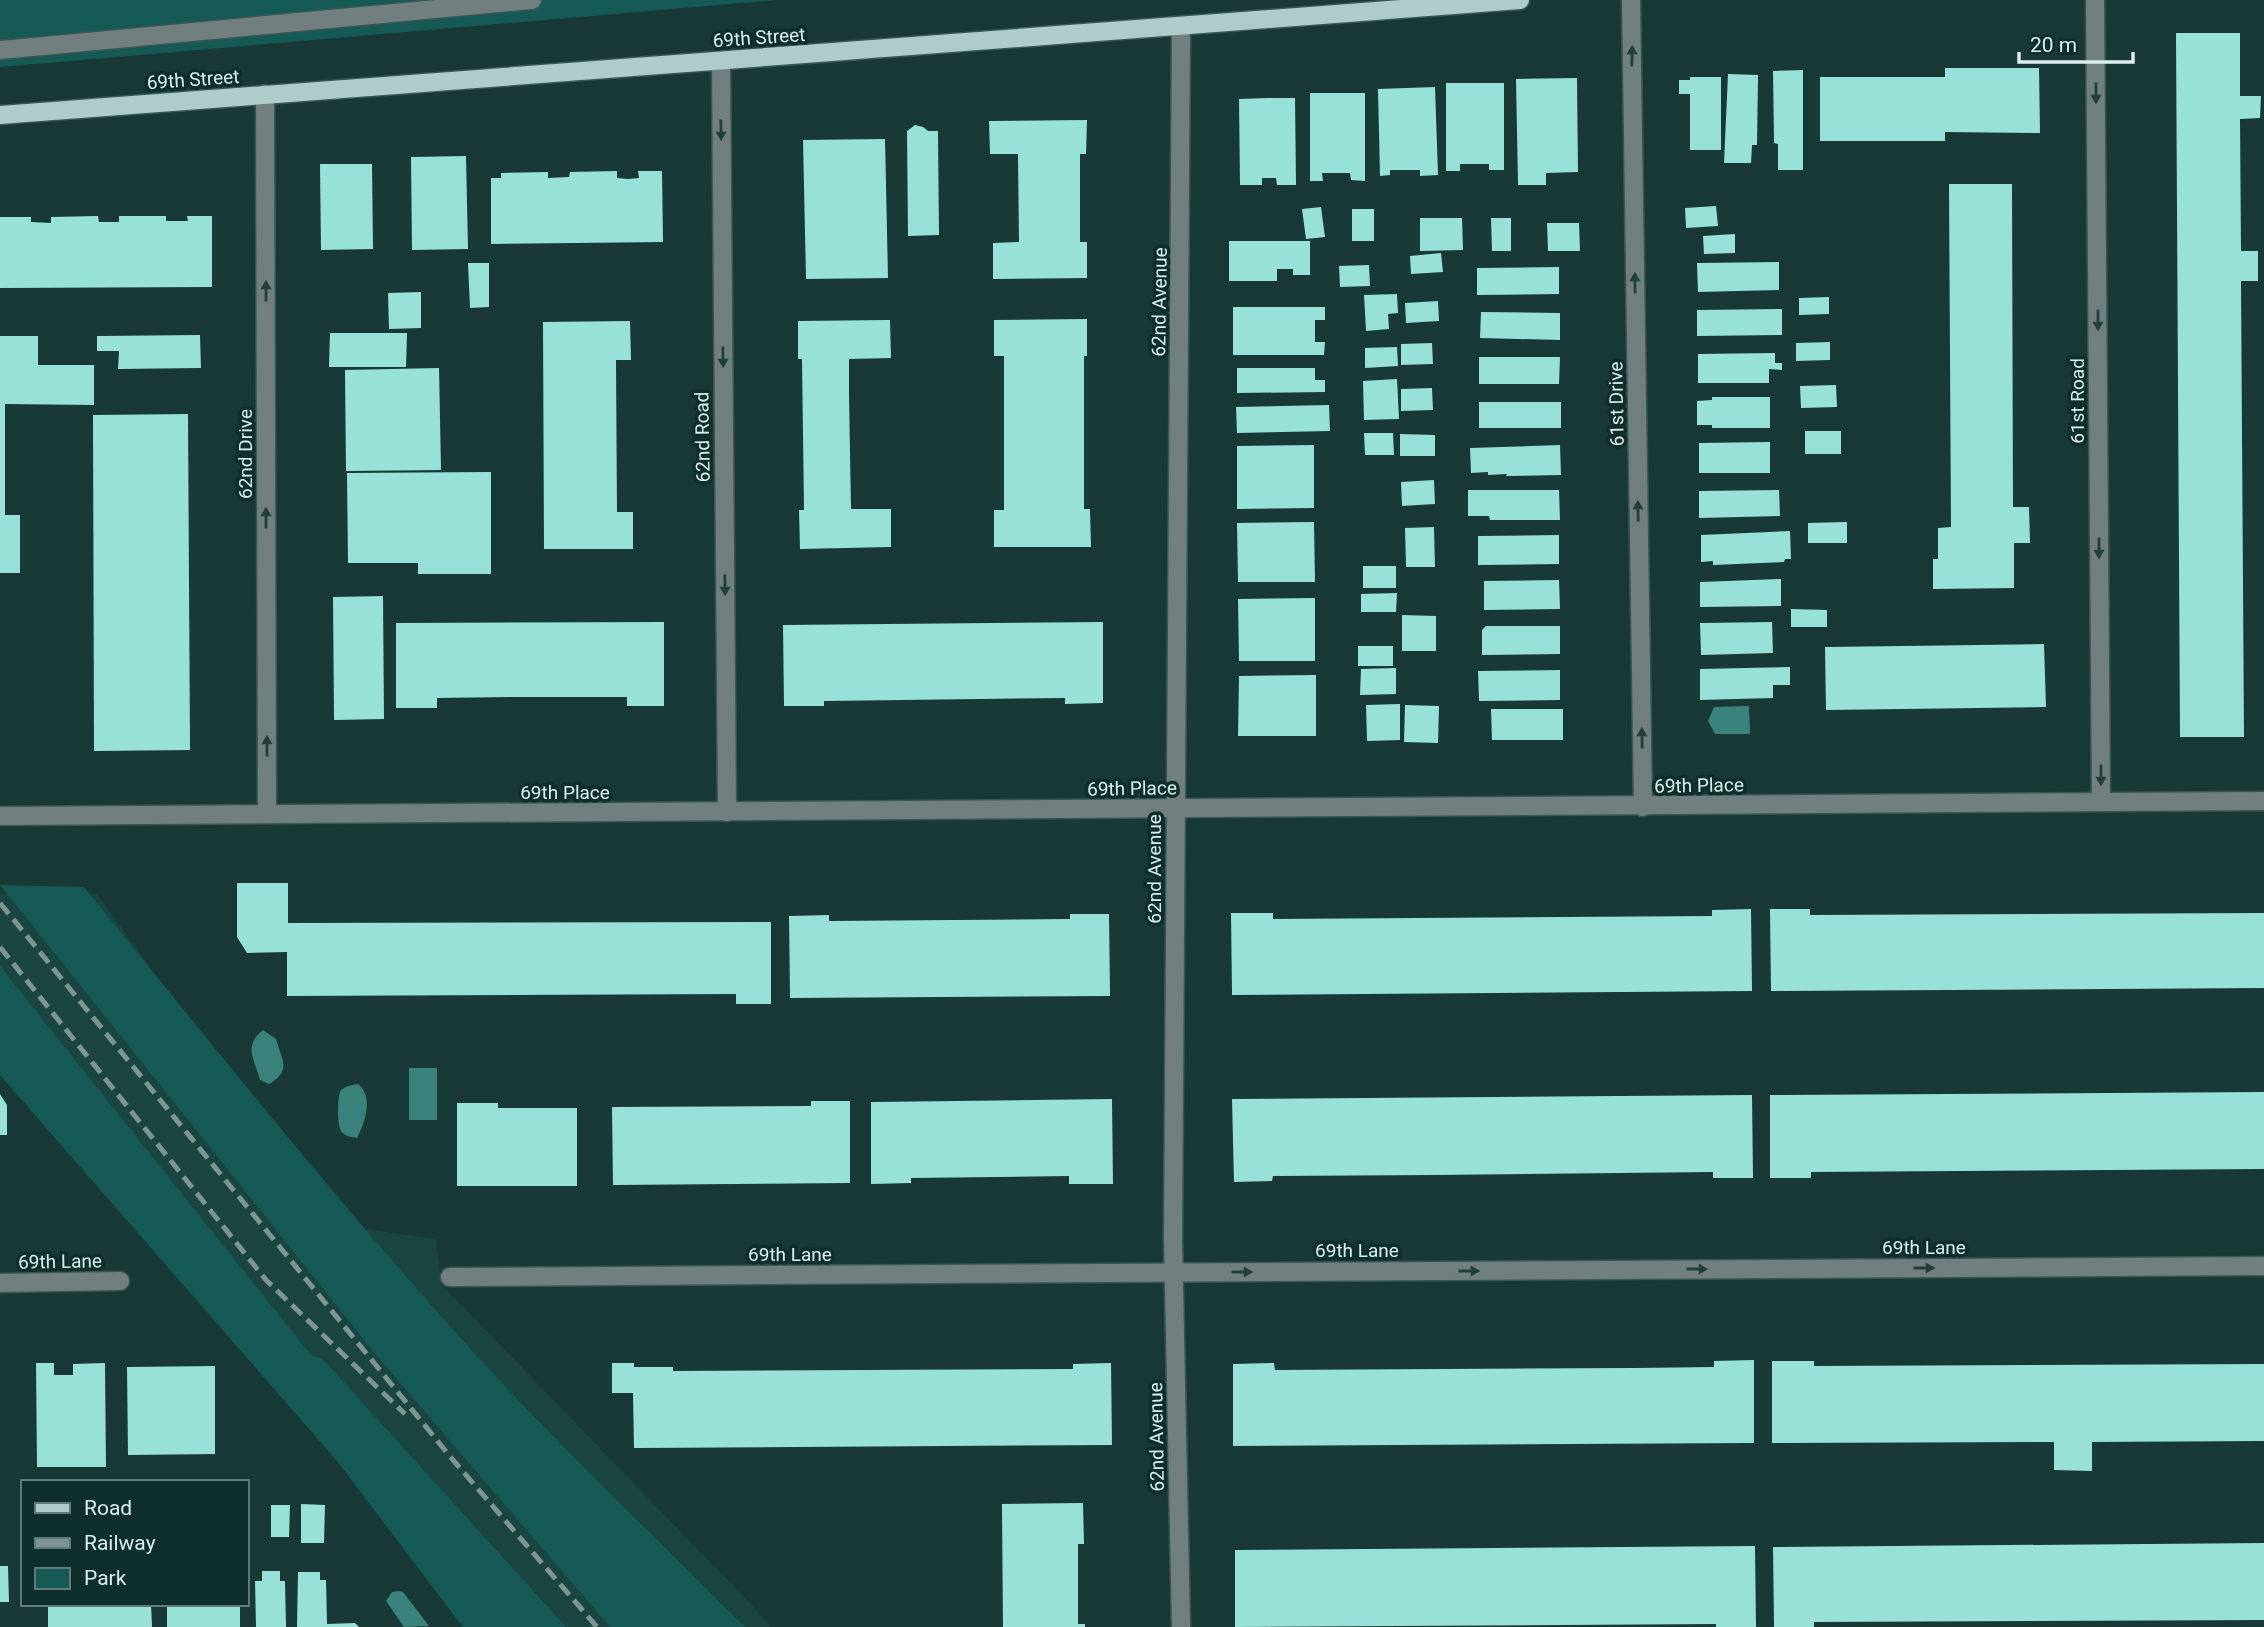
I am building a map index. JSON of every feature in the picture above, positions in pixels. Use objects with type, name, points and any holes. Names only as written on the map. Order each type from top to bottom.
[{"type":"main road","name":"69th Street","points":[[0,115],[1520,0]]},
{"type":"street","points":[[0,50],[532,0]]},
{"type":"street","name":"61st Drive","points":[[1632,0],[1643,807]]},
{"type":"street","name":"61st Road","points":[[2095,0],[2101,803]]},
{"type":"street","name":"62nd Avenue","points":[[1181,27],[1173,1272],[1181,1627]]},
{"type":"street","name":"62nd Road","points":[[721,62],[727,812]]},
{"type":"street","name":"62nd Drive","points":[[265,94],[267,814]]},
{"type":"street","name":"69th Place","points":[[0,816],[2264,802]]},
{"type":"street","name":"69th Lane","points":[[450,1277],[2264,1266]]},
{"type":"street","name":"69th Lane","points":[[0,1283],[120,1281]]},
{"type":"shaded area","points":[[1749,706],[1750,734],[1715,734],[1708,721],[1714,707]]},
{"type":"shaded area","points":[[0,894],[97,894],[337,1225],[436,1239],[441,1284],[771,1627],[468,1627],[416,1566],[330,1441],[0,1075]]},
{"type":"shaded area","points":[[263,1030],[276,1039],[283,1064],[281,1074],[269,1084],[260,1080],[252,1053],[253,1041]]},
{"type":"shaded area","points":[[409,1068],[437,1068],[437,1120],[409,1120]]},
{"type":"shaded area","points":[[358,1084],[366,1095],[367,1102],[363,1125],[357,1138],[341,1131],[338,1110],[341,1090]]},
{"type":"shaded area","points":[[392,1592],[403,1592],[429,1626],[404,1627],[386,1601]]},
{"type":"green space","points":[[0,0],[777,0],[0,67]]},
{"type":"green space","points":[[0,885],[84,887],[314,1168],[456,1333],[562,1445],[745,1627],[610,1627],[377,1356]]},
{"type":"green space","points":[[0,966],[311,1355],[322,1358],[566,1627],[463,1627],[337,1461],[0,1075]]},
{"type":"building","points":[[2176,33],[2240,33],[2240,96],[2261,96],[2260,118],[2240,119],[2241,251],[2258,251],[2258,281],[2241,281],[2244,737],[2180,737]]},
{"type":"building","points":[[1945,68],[2039,68],[2040,133],[1945,132],[1945,141],[1820,141],[1820,77],[1945,77]]},
{"type":"building","points":[[1803,70],[1803,170],[1778,170],[1778,144],[1774,143],[1773,71]]},
{"type":"building","points":[[1728,74],[1758,75],[1757,145],[1752,145],[1751,163],[1724,163]]},
{"type":"building","points":[[1690,77],[1721,77],[1721,150],[1690,150],[1690,94],[1679,94],[1679,80],[1690,80]]},
{"type":"building","points":[[1577,78],[1578,172],[1546,173],[1546,185],[1518,185],[1516,79]]},
{"type":"building","points":[[1446,83],[1504,83],[1504,170],[1489,170],[1489,164],[1460,164],[1460,171],[1446,171]]},
{"type":"building","points":[[1435,87],[1438,175],[1420,176],[1420,170],[1390,170],[1390,175],[1380,176],[1378,89]]},
{"type":"building","points":[[1310,93],[1365,93],[1365,181],[1351,180],[1350,173],[1322,173],[1323,181],[1310,181]]},
{"type":"building","points":[[1295,98],[1296,185],[1277,185],[1276,178],[1262,178],[1262,185],[1240,185],[1239,99]]},
{"type":"building","points":[[1087,120],[1086,154],[1080,154],[1080,242],[1087,242],[1087,278],[993,279],[993,243],[1019,242],[1018,154],[990,154],[989,121]]},
{"type":"building","points":[[915,125],[928,131],[938,131],[939,235],[908,236],[907,131]]},
{"type":"building","points":[[885,139],[888,278],[806,279],[803,140]]},
{"type":"building","points":[[466,156],[468,249],[412,250],[411,157]]},
{"type":"building","points":[[320,164],[372,164],[373,249],[321,250]]},
{"type":"building","points":[[617,171],[617,178],[628,179],[639,178],[638,171],[662,171],[663,242],[491,244],[491,178],[501,178],[501,173],[548,172],[548,178],[569,177],[570,172]]},
{"type":"building","points":[[1949,184],[2012,184],[2013,507],[2029,507],[2030,543],[2014,543],[2014,588],[1933,589],[1933,559],[1938,559],[1938,528],[1951,527]]},
{"type":"building","points":[[1716,206],[1718,226],[1686,228],[1685,208]]},
{"type":"building","points":[[1321,207],[1325,237],[1306,239],[1302,209]]},
{"type":"building","points":[[1352,209],[1374,209],[1374,241],[1352,241]]},
{"type":"building","points":[[98,216],[99,222],[119,222],[119,216],[166,216],[166,221],[188,221],[187,216],[212,216],[212,287],[0,288],[0,217],[31,217],[31,222],[51,223],[51,217]]},
{"type":"building","points":[[1420,218],[1462,218],[1463,250],[1420,251]]},
{"type":"building","points":[[1491,218],[1511,218],[1511,251],[1492,251]]},
{"type":"building","points":[[1547,223],[1579,223],[1580,251],[1548,251]]},
{"type":"building","points":[[1735,234],[1735,253],[1704,254],[1703,236]]},
{"type":"building","points":[[1229,241],[1310,241],[1310,275],[1293,275],[1293,269],[1277,269],[1277,281],[1229,281]]},
{"type":"building","points":[[1441,253],[1443,272],[1411,274],[1410,256]]},
{"type":"building","points":[[1779,262],[1779,290],[1698,292],[1697,263]]},
{"type":"building","points":[[468,263],[489,263],[489,307],[470,308]]},
{"type":"building","points":[[1369,265],[1370,286],[1340,287],[1339,266]]},
{"type":"building","points":[[1559,267],[1559,294],[1477,295],[1477,268]]},
{"type":"building","points":[[421,292],[421,328],[389,329],[388,293]]},
{"type":"building","points":[[1397,294],[1398,313],[1388,314],[1389,329],[1366,331],[1364,295]]},
{"type":"building","points":[[1829,297],[1829,314],[1799,315],[1799,298]]},
{"type":"building","points":[[1438,301],[1439,321],[1406,323],[1405,303]]},
{"type":"building","points":[[1233,307],[1325,307],[1325,320],[1315,320],[1315,342],[1325,342],[1324,355],[1233,355]]},
{"type":"building","points":[[1782,309],[1782,335],[1697,336],[1697,310]]},
{"type":"building","points":[[1481,312],[1560,313],[1560,340],[1480,338]]},
{"type":"building","points":[[1087,319],[1087,356],[1084,356],[1084,509],[1090,509],[1091,547],[994,547],[994,510],[1004,510],[1004,356],[994,356],[994,320]]},
{"type":"building","points":[[890,320],[891,358],[849,359],[849,395],[851,509],[891,509],[891,547],[800,549],[799,510],[804,510],[802,359],[798,359],[798,321]]},
{"type":"building","points":[[630,321],[631,360],[616,360],[617,512],[633,512],[633,549],[544,549],[543,322]]},
{"type":"building","points":[[330,333],[407,333],[406,367],[329,367]]},
{"type":"building","points":[[200,335],[201,368],[118,369],[119,351],[97,351],[97,336]]},
{"type":"building","points":[[0,336],[38,336],[38,365],[94,365],[94,405],[5,404],[5,515],[20,515],[20,573],[0,573]]},
{"type":"building","points":[[1830,342],[1830,360],[1796,361],[1796,343]]},
{"type":"building","points":[[1432,343],[1433,364],[1401,365],[1401,344]]},
{"type":"building","points":[[1397,347],[1398,366],[1365,368],[1365,348]]},
{"type":"building","points":[[1775,353],[1775,363],[1782,363],[1782,370],[1769,369],[1769,383],[1698,383],[1698,354]]},
{"type":"building","points":[[1479,357],[1560,357],[1559,384],[1479,384]]},
{"type":"building","points":[[439,368],[441,470],[346,471],[345,370]]},
{"type":"building","points":[[1237,368],[1315,368],[1315,380],[1325,380],[1325,392],[1237,393]]},
{"type":"building","points":[[1397,379],[1399,419],[1364,420],[1363,381]]},
{"type":"building","points":[[1836,385],[1837,407],[1801,408],[1800,386]]},
{"type":"building","points":[[1432,388],[1433,410],[1401,411],[1401,389]]},
{"type":"building","points":[[1712,397],[1770,397],[1770,428],[1712,428],[1712,425],[1697,425],[1697,401],[1712,400]]},
{"type":"building","points":[[1479,402],[1561,402],[1561,428],[1479,428]]},
{"type":"building","points":[[1329,405],[1330,431],[1237,433],[1236,407]]},
{"type":"building","points":[[188,414],[190,750],[94,751],[93,415]]},
{"type":"building","points":[[1805,431],[1841,431],[1841,454],[1805,454]]},
{"type":"building","points":[[1364,433],[1393,433],[1394,455],[1365,455]]},
{"type":"building","points":[[1400,434],[1435,435],[1435,456],[1400,456]]},
{"type":"building","points":[[1770,442],[1770,473],[1699,473],[1699,443]]},
{"type":"building","points":[[1314,445],[1314,508],[1237,509],[1237,446]]},
{"type":"building","points":[[1560,445],[1561,475],[1506,476],[1507,474],[1488,475],[1488,472],[1471,473],[1470,448]]},
{"type":"building","points":[[491,472],[491,574],[418,574],[418,563],[348,563],[347,473]]},
{"type":"building","points":[[1434,480],[1435,504],[1402,506],[1401,482]]},
{"type":"building","points":[[1468,490],[1559,490],[1560,520],[1490,520],[1489,516],[1468,516]]},
{"type":"building","points":[[1779,490],[1780,516],[1699,518],[1699,491]]},
{"type":"building","points":[[1314,522],[1315,582],[1238,582],[1237,523]]},
{"type":"building","points":[[1847,522],[1847,543],[1808,543],[1808,523]]},
{"type":"building","points":[[1434,527],[1435,567],[1406,567],[1405,528]]},
{"type":"building","points":[[1790,531],[1791,559],[1785,559],[1784,562],[1713,565],[1713,561],[1701,562],[1701,535]]},
{"type":"building","points":[[1559,535],[1559,564],[1478,565],[1478,536]]},
{"type":"building","points":[[1363,566],[1396,566],[1396,588],[1363,588]]},
{"type":"building","points":[[1781,579],[1781,606],[1700,607],[1700,582]]},
{"type":"building","points":[[1559,580],[1560,609],[1484,610],[1484,581]]},
{"type":"building","points":[[1397,593],[1396,612],[1361,612],[1361,594]]},
{"type":"building","points":[[383,596],[384,719],[334,720],[333,597]]},
{"type":"building","points":[[1315,598],[1315,661],[1239,661],[1238,599]]},
{"type":"building","points":[[1791,609],[1827,610],[1827,627],[1791,627]]},
{"type":"building","points":[[1402,615],[1436,616],[1436,651],[1402,651]]},
{"type":"building","points":[[664,622],[664,706],[627,706],[627,697],[512,697],[437,698],[437,708],[396,708],[396,623]]},
{"type":"building","points":[[1103,622],[1103,703],[1065,704],[1065,698],[824,701],[824,706],[784,706],[783,625]]},
{"type":"building","points":[[1772,622],[1773,653],[1701,655],[1700,623]]},
{"type":"building","points":[[1486,626],[1560,626],[1560,654],[1482,655],[1482,630]]},
{"type":"building","points":[[2044,644],[2046,707],[1826,710],[1825,647]]},
{"type":"building","points":[[1358,646],[1393,646],[1393,666],[1358,666]]},
{"type":"building","points":[[1790,667],[1790,685],[1773,685],[1773,698],[1700,700],[1700,669]]},
{"type":"building","points":[[1396,668],[1396,694],[1360,695],[1361,669]]},
{"type":"building","points":[[1560,670],[1560,700],[1479,701],[1478,671]]},
{"type":"building","points":[[1316,675],[1316,736],[1238,736],[1239,676]]},
{"type":"building","points":[[1400,704],[1400,740],[1367,741],[1366,705]]},
{"type":"building","points":[[1405,705],[1439,706],[1438,743],[1404,742]]},
{"type":"building","points":[[1491,709],[1563,709],[1563,740],[1492,740]]},
{"type":"building","points":[[237,883],[288,883],[288,923],[771,922],[771,1004],[736,1004],[736,994],[287,996],[287,952],[247,953],[237,937]]},
{"type":"building","points":[[1751,909],[1752,991],[1232,995],[1231,913],[1273,913],[1273,919],[1712,916],[1712,910]]},
{"type":"building","points":[[1770,909],[1810,909],[1810,915],[2264,913],[2264,988],[1771,991]]},
{"type":"building","points":[[1070,914],[1109,914],[1110,996],[790,998],[789,916],[829,915],[829,921],[1070,919]]},
{"type":"building","points":[[2264,1092],[2264,1169],[1811,1172],[1811,1178],[1770,1178],[1770,1095]]},
{"type":"building","points":[[0,1094],[7,1105],[7,1135],[0,1135]]},
{"type":"building","points":[[1752,1095],[1753,1178],[1713,1178],[1713,1172],[1273,1176],[1272,1181],[1234,1182],[1232,1099]]},
{"type":"building","points":[[1112,1099],[1113,1184],[1069,1184],[1069,1176],[911,1178],[911,1183],[871,1184],[871,1102]]},
{"type":"building","points":[[811,1101],[850,1101],[850,1183],[613,1185],[612,1107],[811,1106]]},
{"type":"building","points":[[457,1103],[498,1103],[498,1108],[577,1108],[577,1186],[457,1186]]},
{"type":"building","points":[[1754,1360],[1754,1443],[1233,1446],[1233,1364],[1274,1363],[1275,1370],[1634,1368],[1714,1367],[1714,1361]]},
{"type":"building","points":[[1772,1361],[1814,1361],[1814,1366],[2264,1364],[2264,1441],[2092,1442],[2092,1471],[2054,1470],[2054,1442],[1772,1443]]},
{"type":"building","points":[[36,1363],[54,1363],[54,1375],[73,1375],[73,1364],[105,1363],[106,1467],[37,1467]]},
{"type":"building","points":[[612,1363],[634,1363],[634,1367],[673,1367],[673,1371],[1073,1369],[1073,1364],[1111,1363],[1112,1445],[634,1448],[633,1393],[612,1393]]},
{"type":"building","points":[[215,1366],[215,1454],[128,1455],[127,1367]]},
{"type":"building","points":[[1083,1503],[1084,1544],[1078,1544],[1078,1624],[1085,1624],[1085,1627],[1003,1627],[1002,1504]]},
{"type":"building","points":[[301,1504],[325,1505],[324,1543],[301,1543]]},
{"type":"building","points":[[271,1505],[290,1505],[289,1537],[271,1537]]},
{"type":"building","points":[[2264,1543],[2264,1620],[1814,1622],[1814,1627],[1774,1627],[1773,1547]]},
{"type":"building","points":[[1755,1546],[1756,1627],[1716,1627],[1716,1624],[1235,1627],[1235,1550]]},
{"type":"building","points":[[0,1566],[8,1566],[9,1602],[0,1602]]},
{"type":"building","points":[[262,1571],[280,1571],[280,1581],[285,1581],[286,1627],[256,1627],[255,1581],[262,1581]]},
{"type":"building","points":[[298,1572],[320,1572],[320,1580],[326,1580],[327,1624],[355,1623],[359,1627],[297,1627]]},
{"type":"building","points":[[48,1606],[151,1606],[152,1627],[48,1627]]},
{"type":"building","points":[[167,1606],[240,1606],[240,1627],[167,1627]]},
{"type":"railway","points":[[0,903],[453,1460],[597,1627]]},
{"type":"railway","points":[[0,947],[266,1280],[405,1414]]}]
